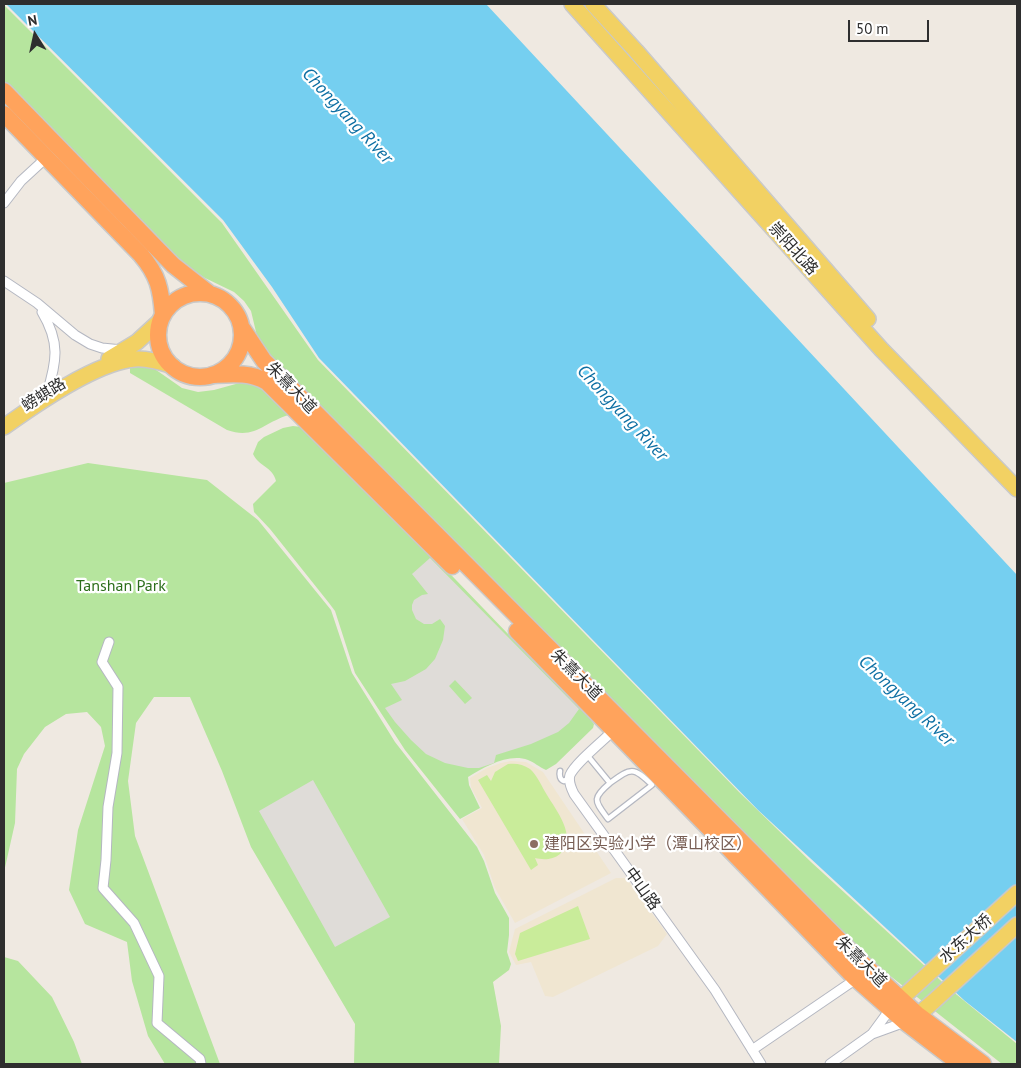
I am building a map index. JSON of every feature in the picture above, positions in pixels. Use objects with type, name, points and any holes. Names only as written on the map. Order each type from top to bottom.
[{"type":"highway","points":[[4,91],[173,265],[210,294]]},
{"type":"highway","points":[[4,114],[141,255],[152,269],[158,281],[162,297],[162,318]]},
{"type":"highway","points":[[196,293],[210,294],[222,298],[238,316],[242,328],[242,340],[236,357],[223,370],[212,375],[191,376],[173,366],[161,350],[158,330],[162,318],[171,304],[183,296],[196,293]]},
{"type":"highway","name":"朱熹大道","points":[[242,328],[264,361],[617,726],[856,979],[895,1004]]},
{"type":"highway","name":"朱熹大道","points":[[212,375],[248,374],[257,376],[267,382],[518,632],[617,726],[911,1019]]},
{"type":"highway","points":[[911,1019],[960,1064]]},
{"type":"highway","points":[[911,1019],[983,1064]]},
{"type":"main road","name":"崇阳北路","points":[[572,4],[881,349],[1017,489]]},
{"type":"main road","name":"崇阳北路","points":[[592,4],[636,51],[887,340],[1017,476]]},
{"type":"main road","points":[[4,427],[137,342],[162,318]]},
{"type":"main road","points":[[86,373],[112,363],[136,358],[156,360],[173,366]]},
{"type":"main road","name":"螃蜞路","points":[[4,421],[47,393],[86,373]]},
{"type":"main road","name":"水东大桥","points":[[895,1004],[1017,893]]},
{"type":"main road","name":"水东大桥","points":[[911,1019],[934,1001],[1017,925]]},
{"type":"street","points":[[4,203],[21,182],[46,158]]},
{"type":"street","points":[[4,280],[90,344],[102,348],[125,350]]},
{"type":"street","points":[[37,303],[50,324],[55,342],[55,369],[47,393]]},
{"type":"street","points":[[109,642],[102,662],[118,687],[117,753],[108,807],[103,888],[134,924],[159,976],[158,1023],[200,1059],[202,1064]]},
{"type":"street","points":[[571,774],[617,726]]},
{"type":"street","name":"中山路","points":[[571,774],[569,780],[574,794],[715,990],[761,1064]]},
{"type":"street","points":[[752,1050],[856,979]]},
{"type":"street","points":[[872,1034],[895,1004]]},
{"type":"street","points":[[830,1064],[872,1034],[911,1019]]},
{"type":"lane","points":[[587,756],[610,784]]},
{"type":"lane","points":[[560,771],[560,779],[564,781],[569,779],[571,774]]},
{"type":"lane","points":[[635,771],[639,772],[652,785],[608,819],[596,803],[596,797],[598,793],[610,784],[624,773],[635,771]]},
{"type":"shaded area","points":[[430,558],[579,709],[569,723],[558,732],[531,744],[496,755],[494,763],[479,768],[468,768],[445,763],[426,754],[411,740],[385,708],[402,700],[391,684],[405,681],[426,669],[435,659],[443,640],[445,626],[440,619],[432,624],[424,624],[416,619],[412,610],[414,600],[428,594],[412,574]],"holes":[[[455,680],[472,698],[465,704],[449,686]]]},
{"type":"shaded area","name":"建阳区实验小学（潭山校区）","points":[[511,761],[526,762],[543,772],[611,873],[515,923],[495,888],[484,855],[462,819],[482,808],[471,787],[470,778],[487,768]]},
{"type":"shaded area","points":[[313,780],[390,917],[335,947],[259,811]]},
{"type":"shaded area","points":[[616,878],[626,878],[667,934],[658,946],[553,997],[545,996],[531,962],[516,965],[509,952],[515,929]]},
{"type":"green space","points":[[4,5],[222,223],[318,360],[739,792],[811,862],[951,990],[1017,1044],[1017,1064],[1002,1064],[884,971],[704,799],[277,366],[263,348],[257,336],[251,311],[244,301],[234,292],[205,278],[184,264],[130,215],[4,84]]},
{"type":"green space","points":[[149,365],[182,388],[198,392],[214,390],[243,382],[255,385],[267,393],[289,415],[259,429],[245,433],[227,430],[130,373],[130,367]]},
{"type":"green space","points":[[302,427],[402,524],[594,724],[593,728],[556,764],[546,770],[528,760],[513,758],[489,765],[468,777],[469,785],[480,808],[460,819],[405,750],[355,673],[335,611],[270,529],[254,512],[253,504],[276,481],[272,472],[259,462],[253,454],[258,442],[283,428]]},
{"type":"green space","name":"Tanshan Park","points":[[88,463],[207,480],[258,520],[331,610],[352,673],[395,742],[477,847],[495,893],[509,918],[507,952],[511,964],[509,970],[493,982],[501,1026],[499,1064],[354,1064],[355,1024],[251,847],[222,771],[190,697],[154,697],[136,723],[128,781],[135,836],[220,1064],[165,1064],[148,1036],[132,981],[127,942],[85,924],[69,890],[78,830],[105,746],[101,727],[87,712],[66,714],[45,727],[24,754],[17,769],[15,823],[4,872],[4,483]]},
{"type":"green space","points":[[508,764],[522,765],[533,772],[560,816],[566,832],[567,840],[560,854],[548,859],[535,858],[538,865],[531,870],[478,780],[487,775],[491,781],[495,772]]},
{"type":"green space","points":[[578,906],[590,939],[518,961],[515,954],[520,933]]},
{"type":"green space","points":[[4,957],[18,961],[52,997],[74,1042],[82,1064],[4,1064]]},
{"type":"water","name":"Chongyang River","points":[[6,4],[486,4],[1017,575],[1017,1042],[965,1001],[758,810],[319,358],[272,287],[223,220]]},
{"type":"place","name":"建阳区实验小学（潭山校区）","points":[[534,844]]}]
